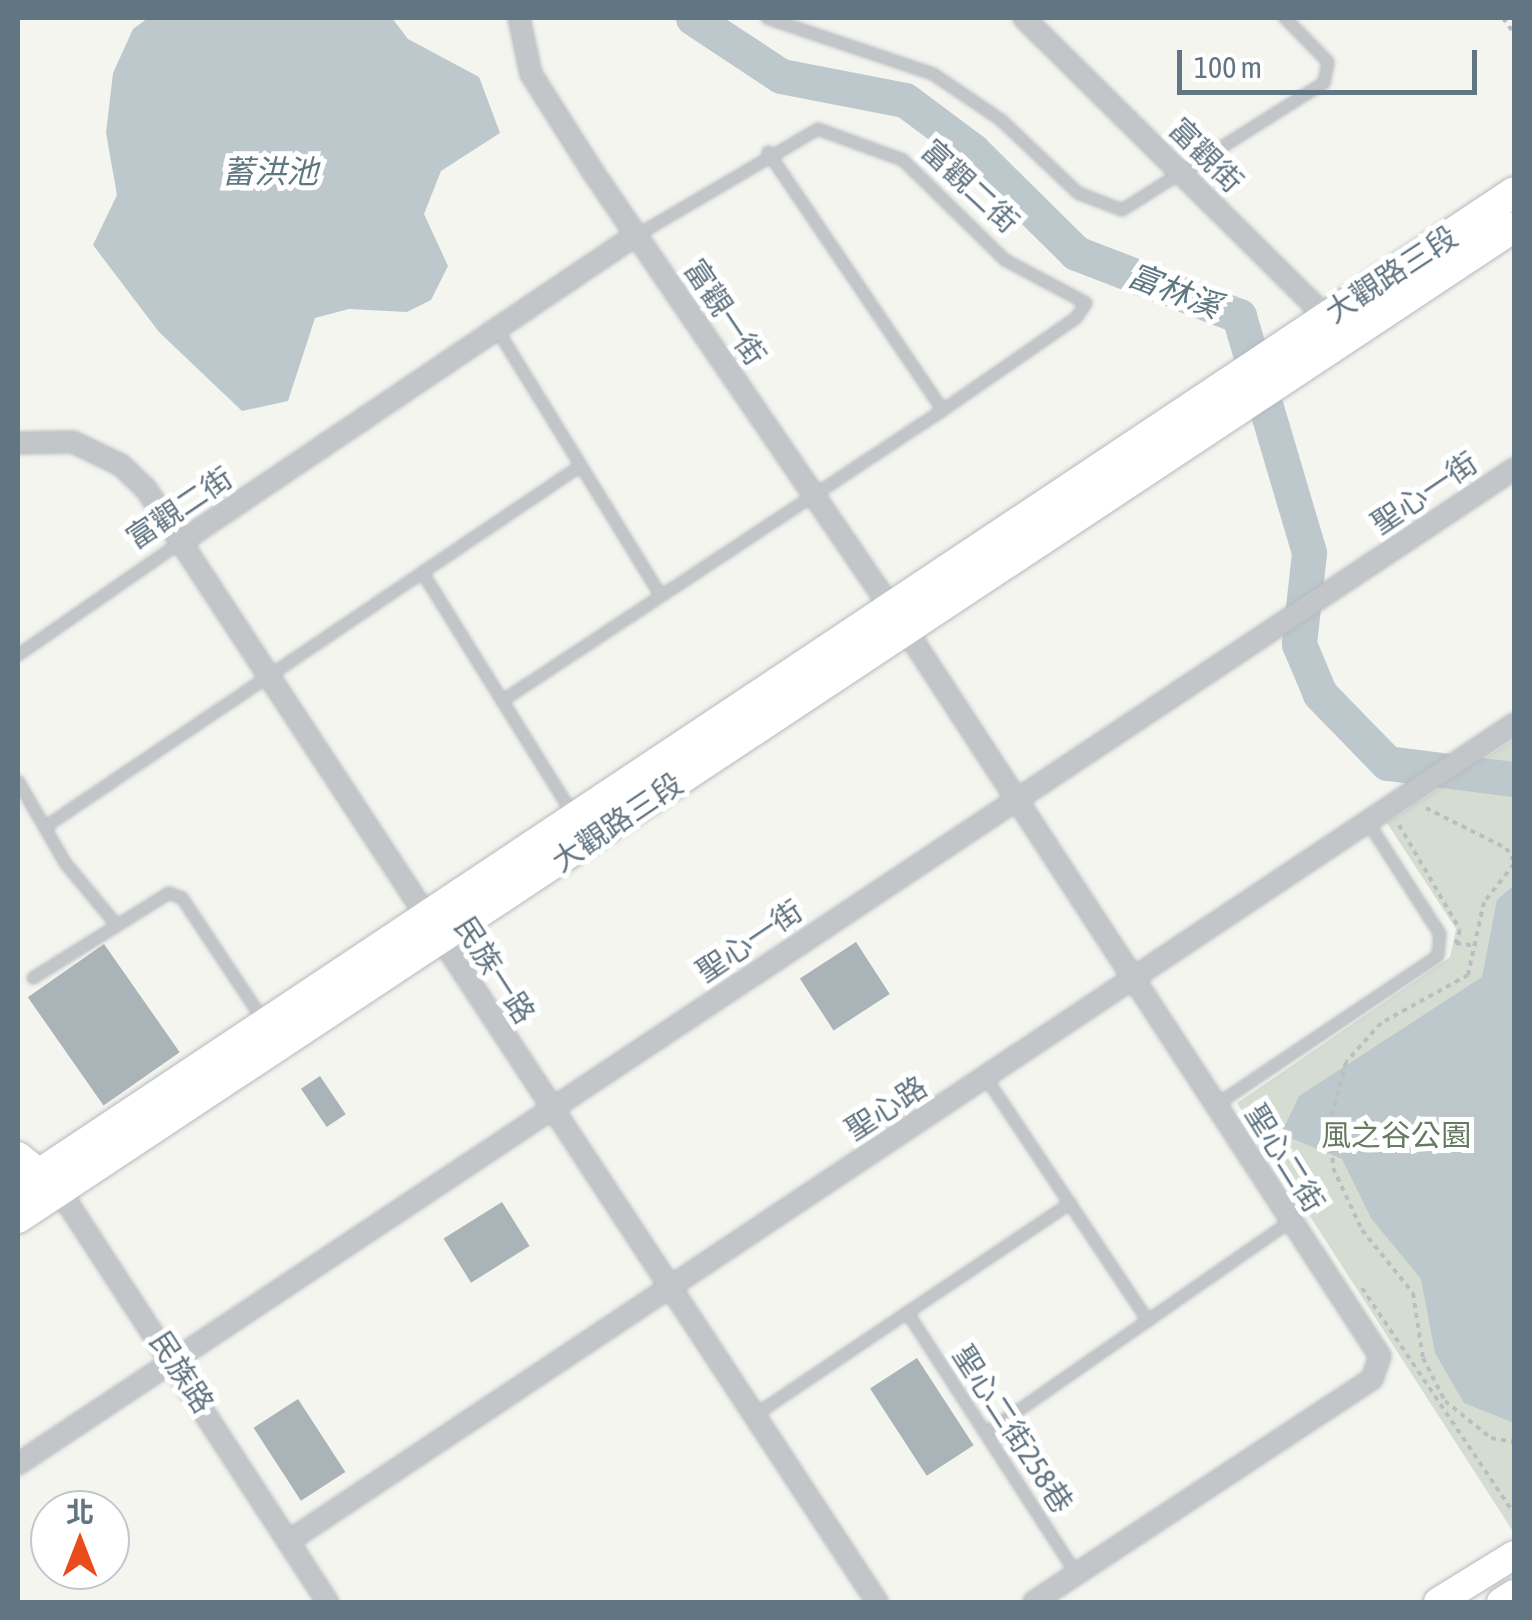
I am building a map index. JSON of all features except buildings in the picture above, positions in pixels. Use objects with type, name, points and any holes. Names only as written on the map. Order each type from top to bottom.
[{"type":"main road","name":"大觀路三段","points":[[18,1218],[34,1177],[440,940],[898,620],[1334,327],[1514,192]]},
{"type":"main road","name":"大觀路三段","points":[[1334,327],[1514,227]]},
{"type":"main road","name":"大觀路三段","points":[[272,1035],[422,912],[898,620]]},
{"type":"street","name":"富觀一街","points":[[519,18],[531,74],[898,620]]},
{"type":"street","name":"富觀街","points":[[1027,18],[1334,327]]},
{"type":"street","name":"富觀二街","points":[[181,542],[636,235]]},
{"type":"street","name":"民族一路","points":[[18,443],[73,442],[121,465],[181,542],[550,1110],[877,1602]]},
{"type":"street","name":"聖心一街","points":[[18,1464],[1514,469]]},
{"type":"street","name":"聖心二街","points":[[898,620],[1380,1356],[1378,1372],[1034,1602]]},
{"type":"street","name":"聖心路","points":[[289,1542],[1514,724]]},
{"type":"street","name":"民族路","points":[[34,1177],[174,1359],[328,1602]]},
{"type":"street","points":[[1438,1602],[1514,1556]]},
{"type":"street","points":[[1502,1602],[1514,1594]]},
{"type":"lane","points":[[767,18],[933,74],[1002,120],[1078,193],[1122,210],[1184,176],[1324,83],[1328,62],[1285,18]]},
{"type":"lane","name":"富觀二街","points":[[502,701],[943,410],[1076,318],[1086,302],[1005,260],[903,160],[818,130],[768,152],[636,235]]},
{"type":"lane","points":[[768,152],[943,410]]},
{"type":"lane","points":[[498,331],[578,467],[660,594]]},
{"type":"lane","points":[[48,825],[266,676],[424,575],[578,467]]},
{"type":"lane","name":"富觀二街","points":[[18,654],[181,542]]},
{"type":"lane","points":[[424,575],[574,817]]},
{"type":"lane","points":[[18,781],[48,825],[66,864],[115,924]]},
{"type":"lane","points":[[1216,1105],[1438,956],[1440,934],[1368,824]]},
{"type":"lane","points":[[33,978],[152,896],[182,898],[272,1035]]},
{"type":"lane","points":[[986,1078],[1148,1321]]},
{"type":"lane","points":[[755,1415],[1070,1203]]},
{"type":"lane","points":[[986,1433],[1290,1222]]},
{"type":"lane","name":"聖心二街258巷","points":[[906,1312],[1077,1574]]},
{"type":"path","points":[[1503,18],[1514,34]]},
{"type":"path","points":[[1439,799],[1396,827],[1460,930],[1454,954]]},
{"type":"path","points":[[1424,809],[1450,814],[1514,862],[1484,902],[1478,946],[1468,975],[1381,1023],[1346,1062],[1331,1118],[1334,1168],[1362,1230],[1414,1292],[1423,1358],[1445,1401],[1491,1438],[1514,1442]]},
{"type":"path","points":[[1456,943],[1478,946]]},
{"type":"path","points":[[1354,1277],[1514,1513]]},
{"type":"green space","name":"風之谷公園","points":[[1514,739],[1514,1533],[1237,1103],[1450,957],[1456,929],[1387,823]]},
{"type":"water","name":"蓄洪池","points":[[148,18],[392,18],[408,39],[479,77],[500,133],[441,171],[424,214],[448,266],[431,300],[407,312],[349,309],[315,318],[288,401],[242,411],[159,332],[93,245],[117,195],[106,133],[113,73],[133,29]]},
{"type":"water","points":[[1514,885],[1514,1423],[1464,1403],[1435,1353],[1421,1279],[1371,1218],[1342,1159],[1281,1134],[1299,1096],[1482,977],[1497,900]]},
{"type":"waterway","name":"富林溪","points":[[693,18],[781,76],[905,100],[972,150],[1076,253],[1239,316],[1309,553],[1299,644],[1320,694],[1387,763],[1514,779]]}]
